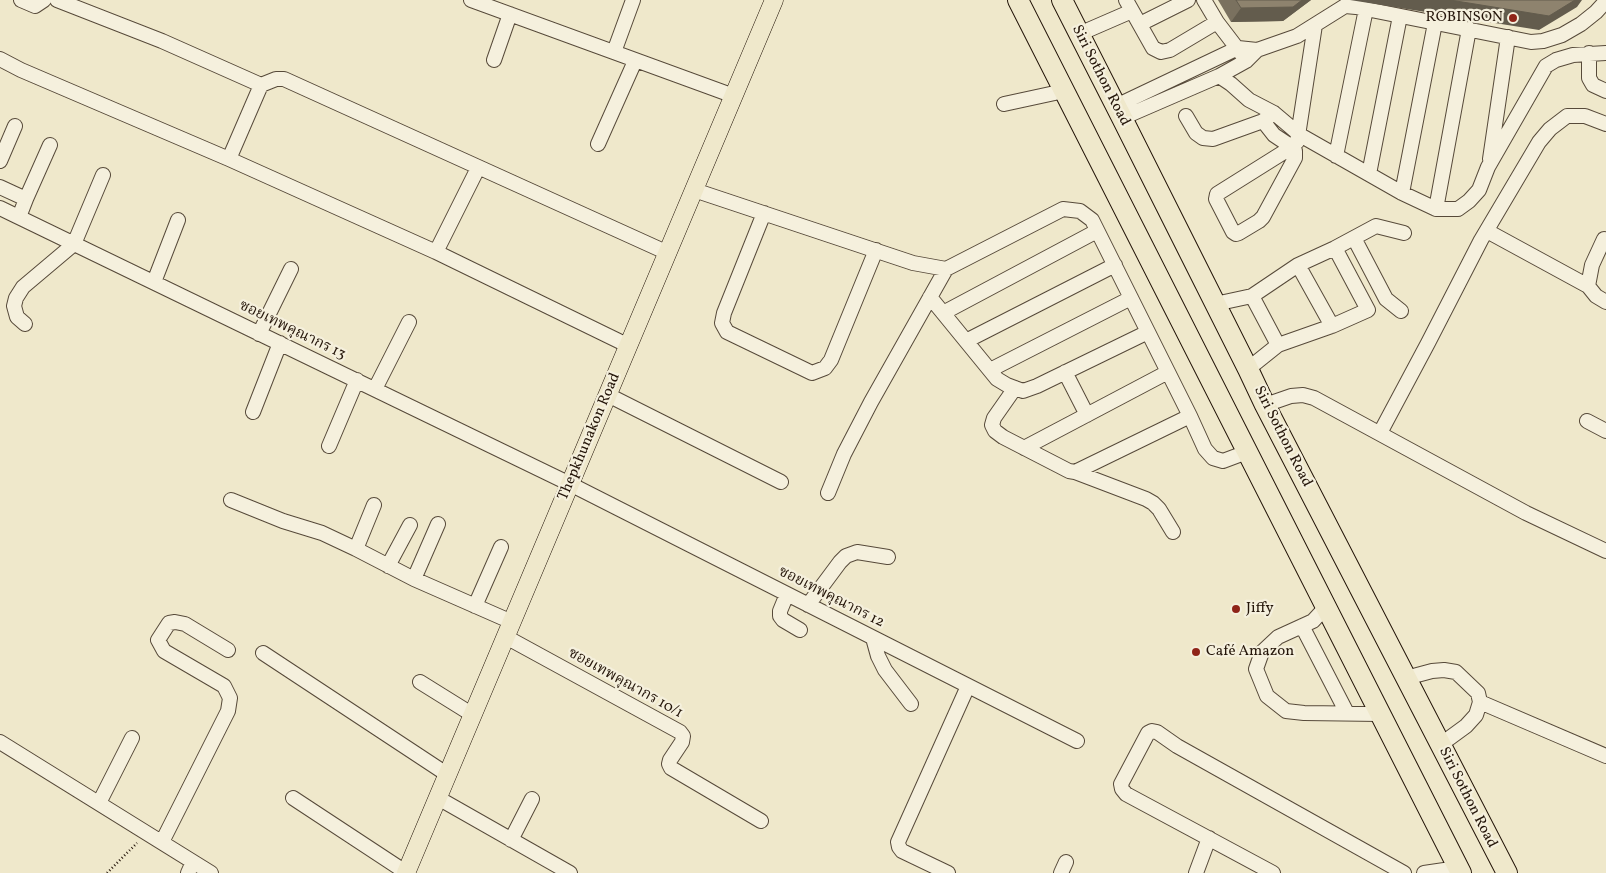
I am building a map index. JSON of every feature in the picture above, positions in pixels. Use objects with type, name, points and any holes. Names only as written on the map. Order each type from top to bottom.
[{"type":"highway","points":[[1018,0],[1460,871]]},
{"type":"highway","name":"Siri Sothon Road","points":[[1062,0],[1265,405],[1507,873]]},
{"type":"main road","name":"Thepkhunakon Road","points":[[407,873],[774,0]]},
{"type":"street","points":[[21,0],[34,6],[44,0]]},
{"type":"street","points":[[57,0],[162,41],[261,85]]},
{"type":"street","points":[[470,0],[734,96]]},
{"type":"street","points":[[614,52],[633,0]]},
{"type":"street","points":[[1140,24],[1188,0]]},
{"type":"street","points":[[1204,0],[1217,22],[1246,61]]},
{"type":"street","points":[[1119,112],[1238,48],[1257,50],[1297,36],[1345,6],[1531,42],[1543,41],[1562,35],[1581,24],[1606,1]]},
{"type":"street","points":[[1079,34],[1131,4],[1153,48],[1161,52],[1170,50],[1217,22]]},
{"type":"street","points":[[1336,156],[1366,9]]},
{"type":"street","points":[[494,60],[510,14]]},
{"type":"street","points":[[1369,174],[1400,16]]},
{"type":"street","points":[[1402,193],[1435,23]]},
{"type":"street","points":[[1296,144],[1216,194],[1216,199],[1233,232],[1236,234],[1240,233],[1263,217],[1295,158],[1314,24]]},
{"type":"street","points":[[1436,209],[1469,29]]},
{"type":"street","points":[[1488,167],[1508,37]]},
{"type":"street","points":[[1543,41],[1546,66]]},
{"type":"street","points":[[1119,112],[1219,76],[1246,61],[1257,50]]},
{"type":"street","points":[[1590,53],[1589,78],[1593,84],[1606,91]]},
{"type":"street","points":[[1219,76],[1232,84],[1268,117],[1274,134],[1296,144],[1336,156],[1402,193],[1436,209],[1458,209],[1479,190],[1488,167],[1546,66],[1556,60],[1573,55],[1606,53]]},
{"type":"street","points":[[0,59],[20,70],[229,159],[436,252],[629,346]]},
{"type":"street","points":[[598,144],[636,61]]},
{"type":"street","points":[[229,159],[261,85],[276,79],[284,79],[668,253]]},
{"type":"street","points":[[1004,104],[1064,91]]},
{"type":"street","points":[[1186,116],[1196,133],[1203,138],[1213,139],[1268,117]]},
{"type":"street","points":[[1380,434],[1487,230],[1539,142],[1550,129],[1567,116],[1585,116],[1606,124]]},
{"type":"street","points":[[0,161],[15,126]]},
{"type":"street","points":[[19,217],[50,145]]},
{"type":"street","points":[[436,252],[478,168]]},
{"type":"street","points":[[25,324],[17,317],[14,306],[23,287],[74,244],[103,175]]},
{"type":"street","points":[[0,187],[26,199]]},
{"type":"street","points":[[694,190],[913,263],[946,269]]},
{"type":"street","name":"ซอยเทพคุณากร 13","points":[[0,208],[570,484]]},
{"type":"street","points":[[828,493],[844,454],[871,402],[946,269],[1063,209],[1080,211],[1092,220],[1190,416],[1205,450],[1213,458],[1222,461],[1247,452]]},
{"type":"street","points":[[764,213],[724,313],[722,323],[727,332],[812,373],[825,368],[830,360],[876,250]]},
{"type":"street","points":[[154,282],[178,220]]},
{"type":"street","points":[[1215,304],[1252,296],[1298,265],[1376,226],[1404,233]]},
{"type":"street","points":[[1487,230],[1588,286],[1596,296],[1606,302]]},
{"type":"street","points":[[943,313],[1097,231]]},
{"type":"street","points":[[1354,238],[1386,299],[1401,311]]},
{"type":"street","points":[[1588,286],[1592,265],[1604,239]]},
{"type":"street","points":[[1335,248],[1368,310]]},
{"type":"street","points":[[966,341],[1115,265]]},
{"type":"street","points":[[1298,265],[1332,326]]},
{"type":"street","points":[[259,334],[291,268]]},
{"type":"street","points":[[1252,296],[1278,345]]},
{"type":"street","points":[[930,297],[997,379],[1023,391],[1148,332]]},
{"type":"street","points":[[990,370],[1131,298]]},
{"type":"street","points":[[1248,370],[1278,345],[1332,326],[1368,310],[1386,299]]},
{"type":"street","points":[[375,389],[409,322]]},
{"type":"street","points":[[252,412],[280,343]]},
{"type":"street","points":[[1065,372],[1087,415]]},
{"type":"street","points":[[1024,448],[1168,372]]},
{"type":"street","points":[[329,446],[357,380]]},
{"type":"street","points":[[1015,388],[994,418],[992,425],[995,431],[1060,468],[1069,472],[1075,472],[1153,503],[1173,532]]},
{"type":"street","points":[[1265,405],[1303,394],[1314,398],[1526,513],[1606,551]]},
{"type":"street","points":[[608,395],[781,482]]},
{"type":"street","points":[[1075,472],[1190,416]]},
{"type":"street","points":[[1587,421],[1606,431]]},
{"type":"street","name":"ซอยเทพคุณากร 12","points":[[570,484],[1077,741]]},
{"type":"street","points":[[231,500],[322,534],[356,549],[414,579],[475,606],[509,630]]},
{"type":"street","points":[[356,549],[374,505]]},
{"type":"street","points":[[414,579],[438,524]]},
{"type":"street","points":[[388,566],[410,525]]},
{"type":"street","points":[[475,606],[501,547]]},
{"type":"street","points":[[808,605],[846,556],[857,552],[888,557]]},
{"type":"street","points":[[787,594],[780,611],[780,616],[783,620],[800,630]]},
{"type":"street","points":[[1326,607],[1313,621],[1278,637],[1262,652],[1256,669],[1267,696],[1286,711],[1380,714]]},
{"type":"street","points":[[162,842],[228,711],[230,698],[224,686],[164,651],[158,640],[169,623],[175,622],[185,624],[228,650]]},
{"type":"street","points":[[1302,626],[1347,713]]},
{"type":"street","name":"ซอยเทพคุณากร 10/1","points":[[509,630],[680,732],[683,736],[682,742],[670,760],[671,768],[761,821]]},
{"type":"street","points":[[873,638],[878,656],[885,670],[911,704]]},
{"type":"street","points":[[263,652],[448,775]]},
{"type":"street","points":[[1406,678],[1444,670],[1456,672],[1478,693],[1480,702],[1476,715],[1466,726],[1440,745]]},
{"type":"street","points":[[420,682],[473,715]]},
{"type":"street","points":[[948,873],[902,850],[898,842],[968,686]]},
{"type":"street","points":[[1480,702],[1606,756]]},
{"type":"street","points":[[1273,873],[1126,794],[1121,784],[1148,733],[1152,731],[1158,732],[1186,750],[1404,873]]},
{"type":"street","points":[[99,803],[132,738]]},
{"type":"street","points":[[0,742],[162,842],[190,867],[211,873]]},
{"type":"street","points":[[293,798],[407,873]]},
{"type":"street","points":[[438,798],[570,873]]},
{"type":"street","points":[[511,840],[532,799]]},
{"type":"street","points":[[1196,873],[1209,838]]},
{"type":"street","points":[[1424,873],[1460,871]]},
{"type":"path","points":[[107,873],[147,833]]},
{"type":"building","points":[[1236,0],[1302,0],[1293,7],[1241,8]]},
{"type":"building","points":[[1450,0],[1575,0],[1549,16]]},
{"type":"place","name":"ROBINSON","points":[[1513,18]]},
{"type":"place","name":"Jiffy","points":[[1236,609]]},
{"type":"place","name":"Café Amazon","points":[[1196,652]]}]
